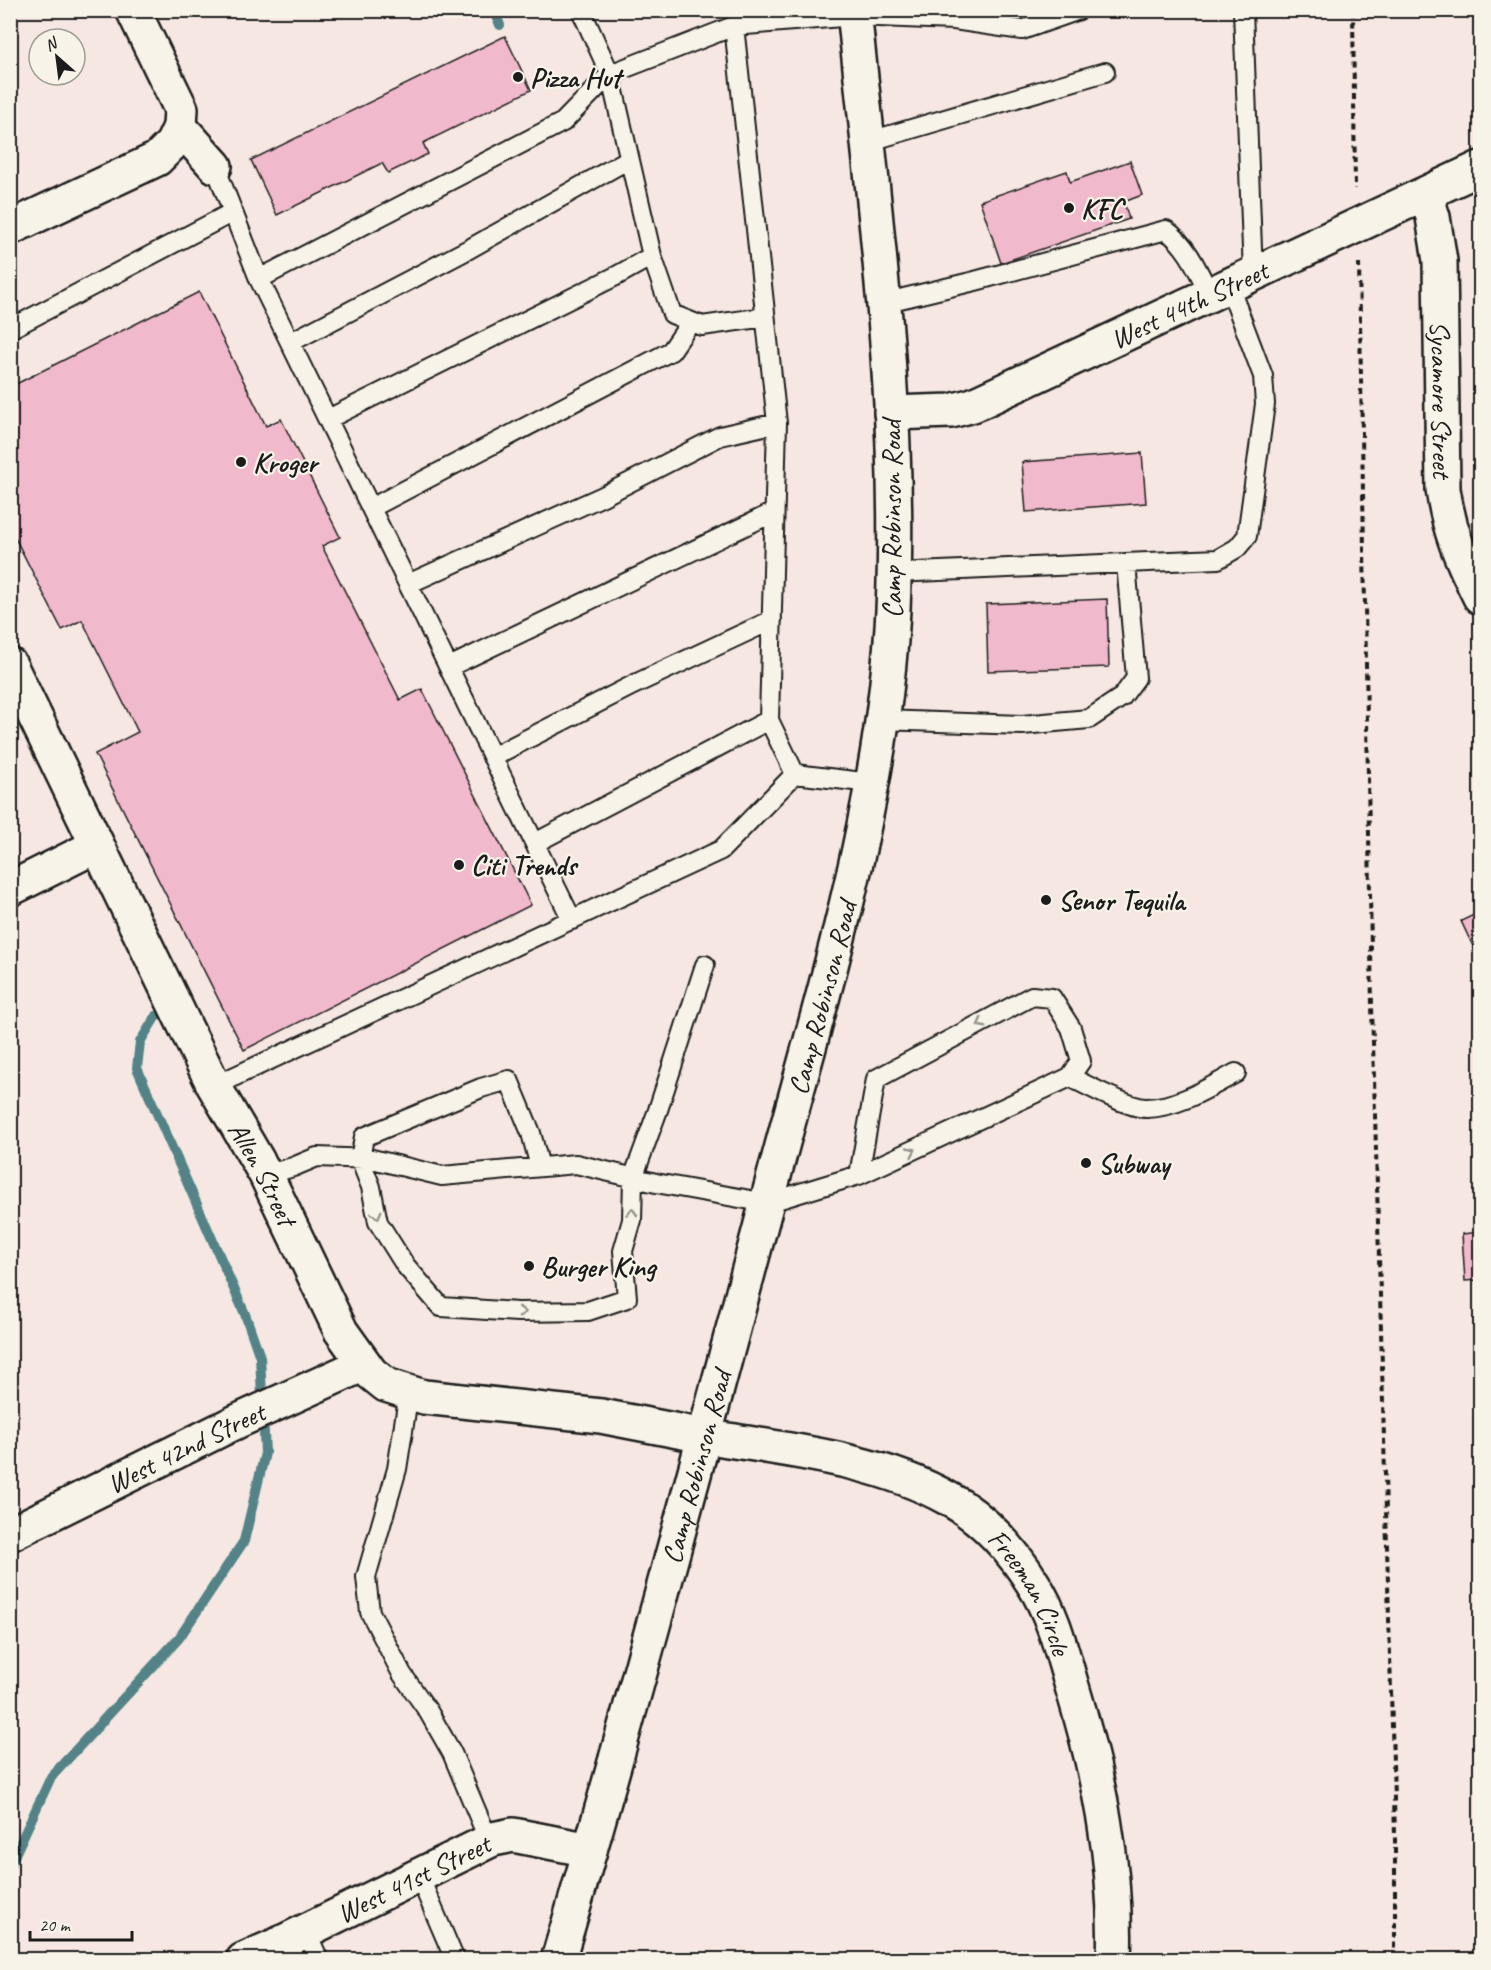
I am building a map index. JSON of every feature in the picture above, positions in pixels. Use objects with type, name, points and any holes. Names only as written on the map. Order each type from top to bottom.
[{"type":"street","points":[[10,228],[157,159],[172,144],[180,127],[181,109],[133,10]]},
{"type":"street","name":"Camp Robinson Road","points":[[558,1959],[704,1436],[842,920],[864,826],[882,720],[892,613],[896,496],[884,303],[854,13]]},
{"type":"street","points":[[180,127],[215,166]]},
{"type":"street","name":"West 44th Street","points":[[891,413],[951,411],[973,405],[1480,168]]},
{"type":"street","name":"Sycamore Street","points":[[1425,195],[1433,217],[1440,261],[1443,489],[1446,513],[1458,553],[1480,597]]},
{"type":"street","name":"Allen Street","points":[[10,665],[214,1086],[266,1175],[340,1331],[371,1373],[386,1385],[424,1397],[602,1416],[704,1436]]},
{"type":"street","points":[[10,889],[96,846]]},
{"type":"street","name":"West 42nd Street","points":[[10,1534],[238,1421],[364,1364]]},
{"type":"street","name":"Freeman Circle","points":[[704,1436],[816,1455],[871,1467],[904,1478],[950,1499],[974,1516],[1012,1553],[1035,1586],[1054,1624],[1089,1741],[1104,1817],[1110,1865],[1114,1959]]},
{"type":"street","name":"West 41st Street","points":[[243,1959],[313,1945],[419,1876],[489,1841],[513,1835],[590,1850]]},
{"type":"lane","points":[[581,10],[610,74],[652,256],[672,315],[702,326],[765,317]]},
{"type":"lane","points":[[259,279],[563,122],[610,74],[734,26],[854,13],[955,15],[1022,30],[1079,10]]},
{"type":"lane","points":[[894,573],[1218,559],[1237,548],[1247,536],[1265,404],[1263,376],[1231,285],[1243,10]]},
{"type":"lane","points":[[734,26],[777,423],[769,720],[795,774]]},
{"type":"lane","points":[[867,142],[1105,72]]},
{"type":"lane","points":[[291,342],[469,249],[629,159]]},
{"type":"lane","points":[[215,166],[259,279],[572,920]]},
{"type":"lane","points":[[10,329],[233,212]]},
{"type":"lane","points":[[884,303],[1166,230],[1176,237],[1190,255],[1231,285]]},
{"type":"lane","points":[[328,419],[652,256]]},
{"type":"lane","points":[[371,508],[671,351],[691,322]]},
{"type":"lane","points":[[408,584],[603,496],[720,436],[777,423]]},
{"type":"lane","points":[[449,666],[774,512]]},
{"type":"lane","points":[[882,720],[1022,724],[1089,719],[1122,697],[1136,678],[1126,563]]},
{"type":"lane","points":[[492,757],[633,685],[772,620]]},
{"type":"lane","points":[[534,843],[769,720]]},
{"type":"lane","points":[[795,774],[871,783]]},
{"type":"lane","points":[[214,1086],[721,850],[795,774]]},
{"type":"lane","points":[[540,1167],[531,1133],[509,1080],[481,1088],[364,1137],[360,1159],[371,1187],[378,1222],[405,1265],[441,1307],[518,1312],[588,1311],[627,1298],[622,1251],[632,1220],[633,1178],[658,1110],[705,965]]},
{"type":"lane","points":[[266,1175],[317,1157],[372,1159],[442,1176],[576,1164],[633,1178],[767,1203],[859,1175],[1070,1077],[1081,1061],[1071,1028],[1052,998],[1032,996],[876,1079],[859,1175]]},
{"type":"lane","points":[[1070,1077],[1114,1098],[1145,1108],[1185,1100],[1236,1073]]},
{"type":"lane","points":[[409,1392],[396,1469],[366,1577],[370,1612],[402,1674],[428,1711],[452,1753],[489,1841]]},
{"type":"lane","points":[[419,1876],[455,1959]]},
{"type":"path","points":[[1353,10],[1355,228],[1359,252],[1372,1006],[1395,1834],[1395,1959]]},
{"type":"building","points":[[505,36],[531,90],[423,143],[428,154],[388,173],[382,163],[277,215],[251,160]]},
{"type":"building","points":[[1130,161],[1142,195],[1124,202],[1129,219],[1001,263],[980,201],[1067,171],[1070,182]]},
{"type":"building","points":[[199,292],[266,426],[281,419],[340,537],[322,546],[400,700],[422,689],[531,905],[244,1050],[95,754],[138,732],[82,620],[62,630],[10,528],[10,387]]},
{"type":"building","points":[[1142,453],[1146,503],[1026,512],[1022,462]]},
{"type":"building","points":[[1107,599],[1109,667],[988,671],[986,604]]},
{"type":"building","points":[[1480,912],[1480,961],[1461,921]]},
{"type":"building","points":[[1480,1232],[1480,1280],[1465,1281],[1462,1234]]},
{"type":"waterway","points":[[494,10],[500,25]]},
{"type":"waterway","points":[[10,1865],[51,1777],[179,1638],[244,1541],[265,1453],[260,1357],[245,1314],[137,1068],[140,1042],[156,1016]]},
{"type":"place","name":"Pizza Hut","points":[[518,77]]},
{"type":"place","name":"KFC","points":[[1069,208]]},
{"type":"place","name":"Kroger","points":[[241,462]]},
{"type":"place","name":"Citi Trends","points":[[459,865]]},
{"type":"place","name":"Senor Tequila","points":[[1046,900]]},
{"type":"place","name":"Subway","points":[[1086,1163]]},
{"type":"place","name":"Burger King","points":[[529,1266]]}]
